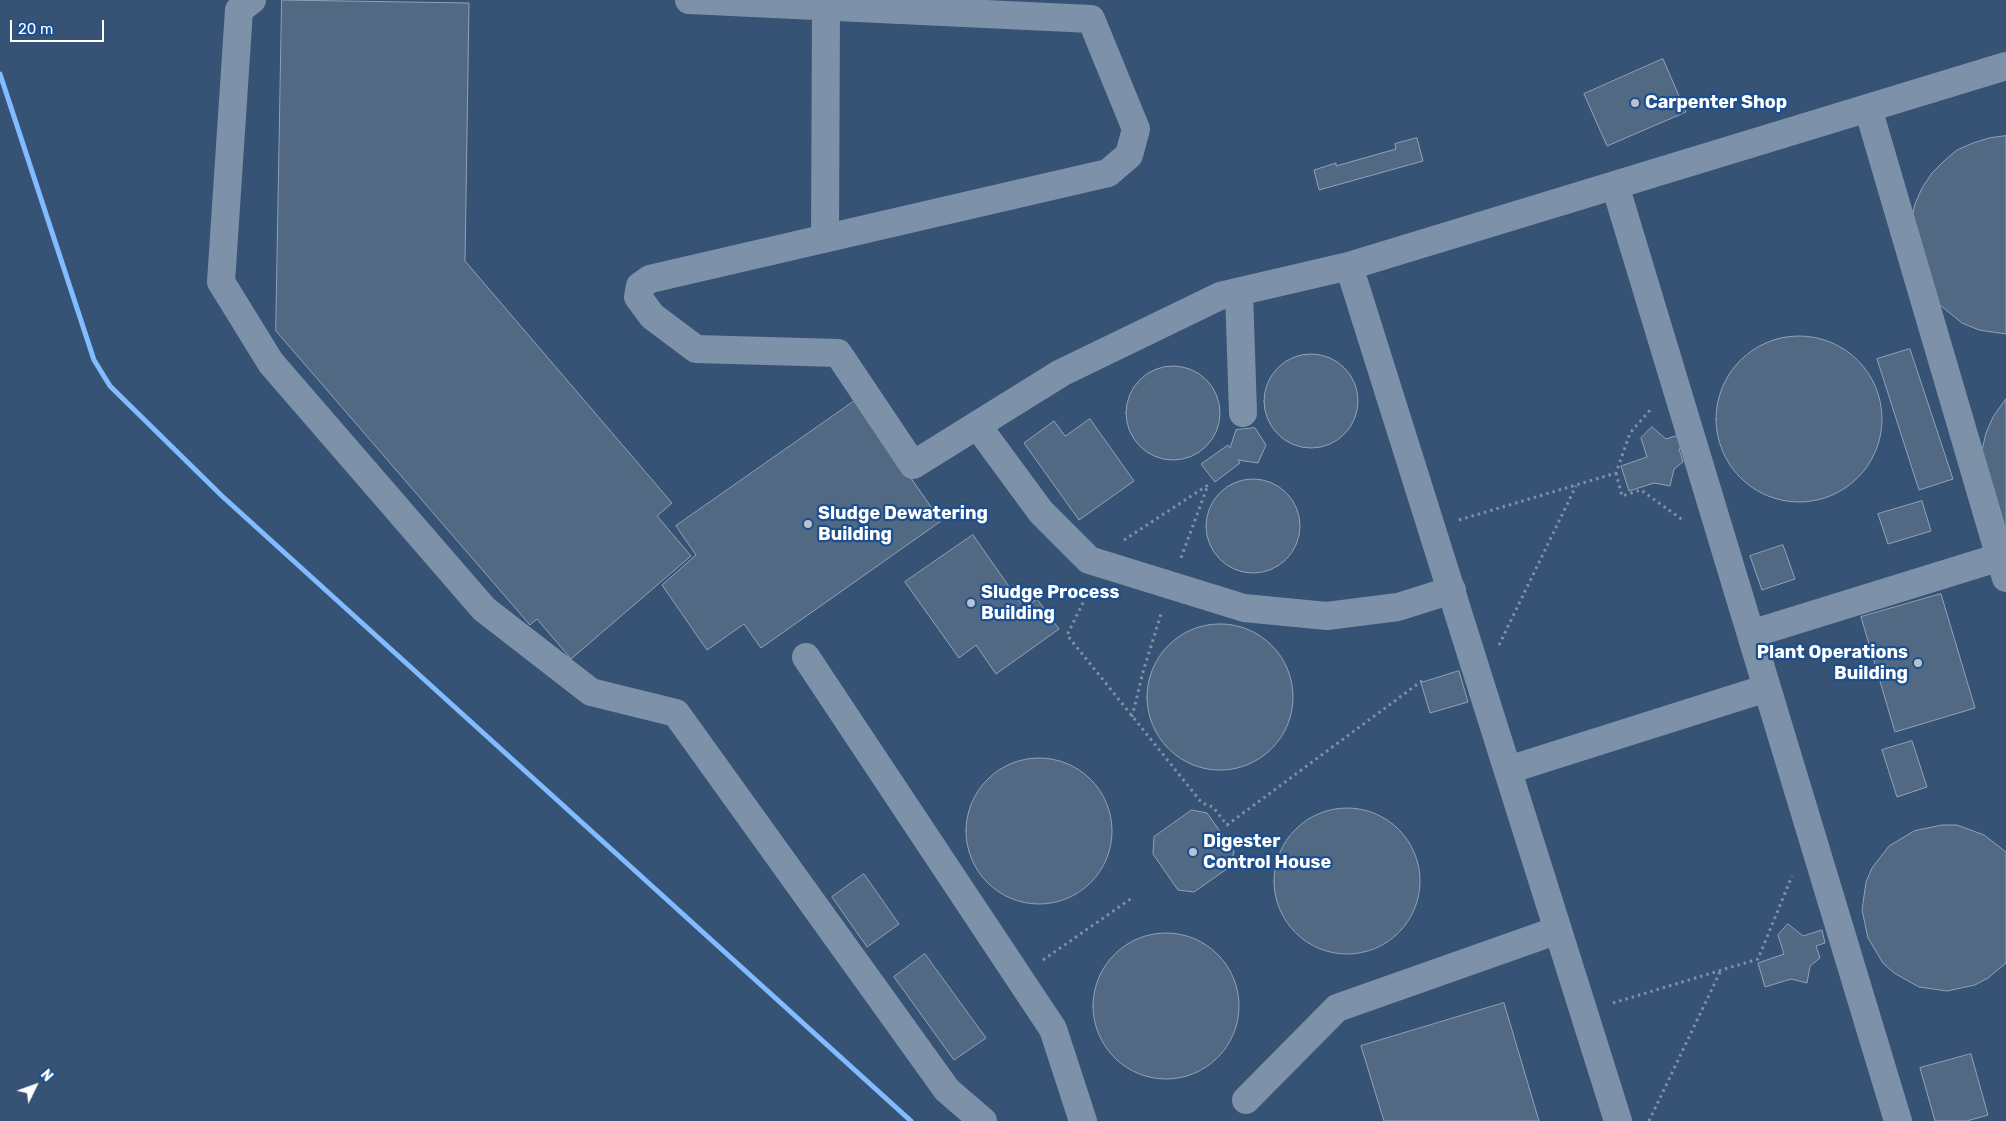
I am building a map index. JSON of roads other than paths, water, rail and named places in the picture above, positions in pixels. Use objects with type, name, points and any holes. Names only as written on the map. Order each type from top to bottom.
[{"type":"lane","points":[[252,0],[238,10],[221,282],[271,363],[484,609],[591,692],[676,713],[947,1090],[983,1121]]},
{"type":"lane","points":[[689,0],[1092,19],[1136,129],[1130,155],[1108,173],[650,279],[640,286],[638,297],[652,316],[696,349],[838,353],[913,465],[1061,373],[1220,296],[1350,266],[2006,66]]},
{"type":"lane","points":[[825,238],[826,6]]},
{"type":"lane","points":[[1751,634],[2003,568],[1868,108]]},
{"type":"lane","points":[[1614,185],[1898,1121]]},
{"type":"lane","points":[[1350,266],[1618,1121]]},
{"type":"lane","points":[[1240,292],[1243,413]]},
{"type":"lane","points":[[977,425],[1041,512],[1089,560],[1244,608],[1327,616],[1398,607],[1452,590]]},
{"type":"lane","points":[[806,657],[1053,1029],[1083,1121]]},
{"type":"lane","points":[[1508,770],[1768,688]]},
{"type":"lane","points":[[1246,1100],[1337,1008],[1558,930]]},
{"type":"place","name":"Carpenter Shop","points":[[1635,103]]},
{"type":"place","name":"Sludge Dewatering Building","points":[[808,524]]},
{"type":"place","name":"Sludge Process Building","points":[[971,603]]},
{"type":"place","name":"Plant Operations Building","points":[[1918,663]]},
{"type":"place","name":"Digester Control House","points":[[1193,852]]}]
